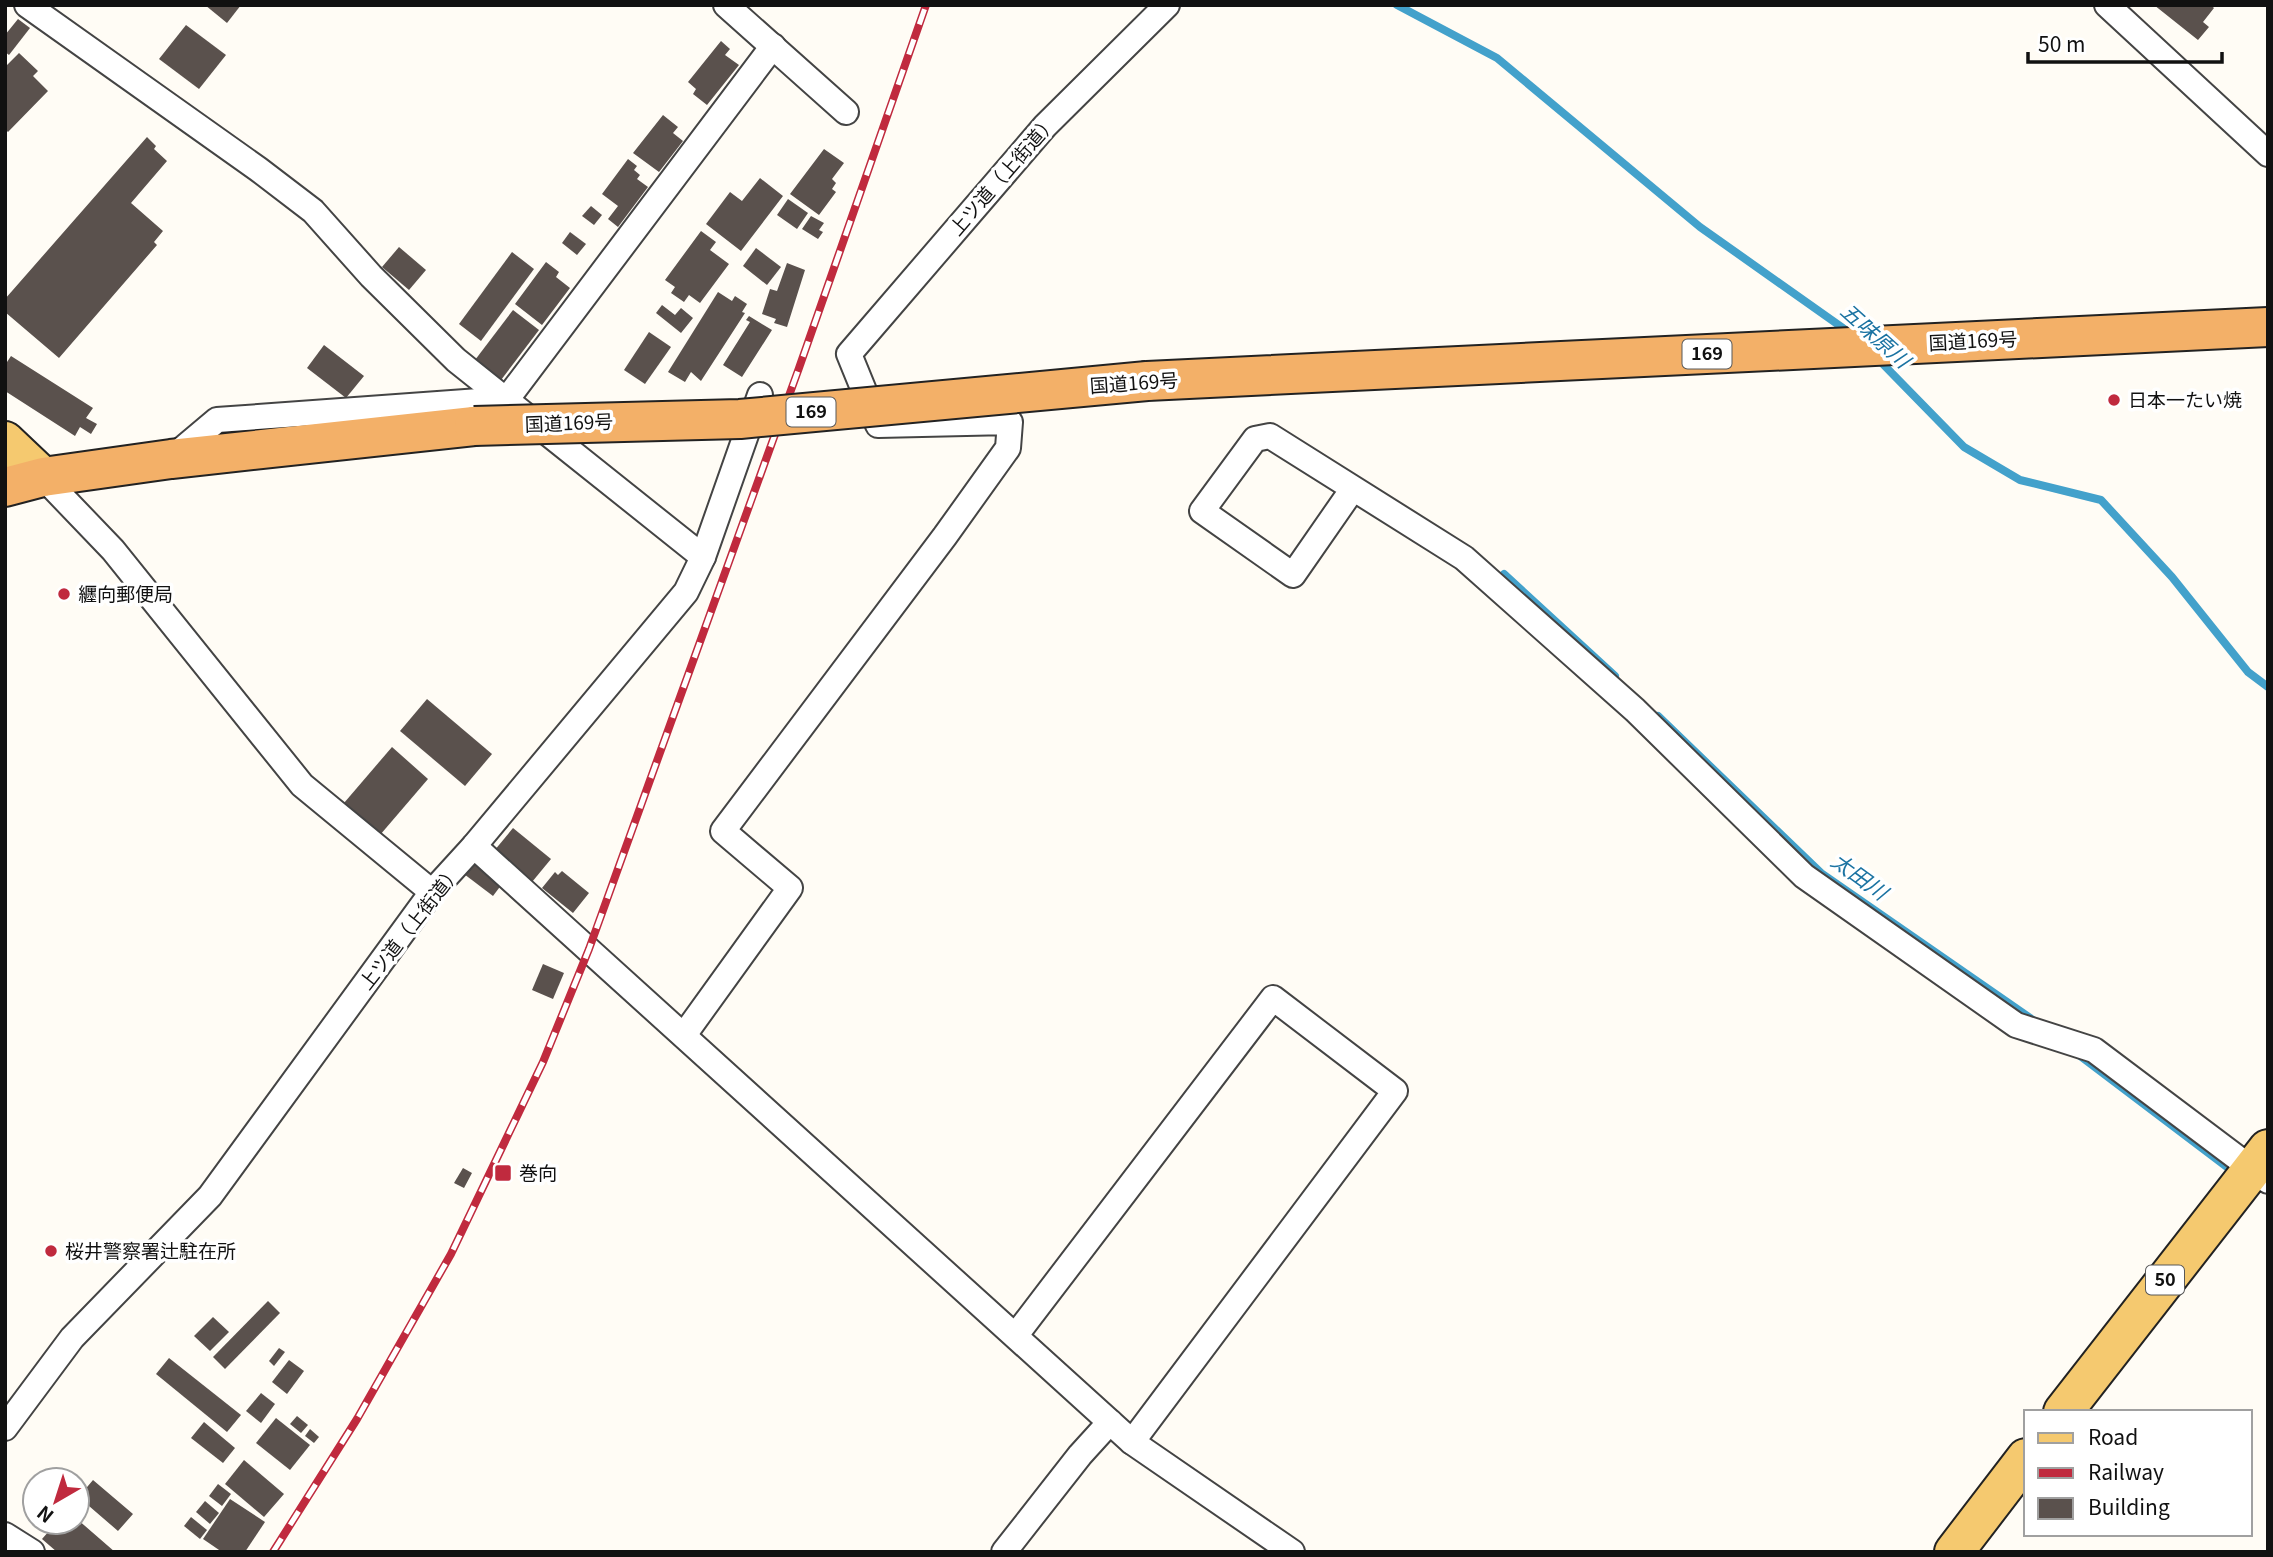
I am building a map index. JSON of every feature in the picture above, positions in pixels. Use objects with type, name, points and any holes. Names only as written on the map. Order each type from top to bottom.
[{"type":"highway","name":"国道169号","points":[[5,487],[43,477],[171,459],[474,426],[740,419],[1147,381],[2268,327]]},
{"type":"main road","points":[[5,440],[43,477]]},
{"type":"main road","name":"50","points":[[2065,1410],[2263,1167]]},
{"type":"main road","points":[[1954,1552],[2024,1461]]},
{"type":"street","points":[[27,5],[313,211],[371,276],[456,360],[703,557]]},
{"type":"street","points":[[726,5],[846,112]]},
{"type":"street","name":"上ツ道（上街道）","points":[[684,1035],[790,888],[723,831],[1008,448],[1010,422],[877,425],[849,354],[1045,126],[1167,5]]},
{"type":"street","points":[[2107,5],[2268,154]]},
{"type":"street","points":[[171,459],[217,420],[507,399],[773,46]]},
{"type":"street","name":"上ツ道（上街道）","points":[[5,1428],[72,1338],[210,1196],[432,892],[474,846],[686,592],[703,557],[760,395]]},
{"type":"street","points":[[1352,490],[1293,575],[1202,511],[1255,439],[1270,436],[1464,558],[1635,710],[1804,876],[2015,1025],[2094,1050],[2263,1167]]},
{"type":"street","points":[[43,477],[113,550],[302,785],[432,892]]},
{"type":"street","points":[[474,846],[1132,1442],[1287,1550]]},
{"type":"street","points":[[1016,1335],[1273,998],[1395,1091],[1132,1442]]},
{"type":"street","points":[[1004,1552],[1080,1455],[1110,1422]]},
{"type":"street","points":[[5,1535],[33,1552]]},
{"type":"building","points":[[205,5],[241,5],[227,23]]},
{"type":"building","points":[[2154,5],[2211,5],[2214,8],[2203,22],[2209,27],[2198,40]]},
{"type":"building","points":[[18,19],[30,28],[9,55],[5,52],[5,35]]},
{"type":"building","points":[[186,25],[226,55],[199,89],[159,59]]},
{"type":"building","points":[[721,41],[730,49],[725,55],[739,65],[707,105],[693,94],[696,89],[688,82]]},
{"type":"building","points":[[19,53],[38,71],[33,76],[48,91],[8,132],[5,129],[5,67]]},
{"type":"building","points":[[663,115],[678,127],[673,133],[683,141],[659,172],[633,153]]},
{"type":"building","points":[[147,137],[156,146],[154,149],[167,161],[131,203],[163,231],[154,242],[157,245],[59,358],[5,312],[5,299]]},
{"type":"building","points":[[824,149],[844,163],[832,179],[836,183],[832,189],[836,192],[819,215],[790,194]]},
{"type":"building","points":[[628,159],[637,166],[634,170],[640,175],[637,179],[648,187],[618,227],[608,219],[618,206],[602,194]]},
{"type":"building","points":[[760,178],[783,196],[741,251],[706,224],[730,192],[742,201]]},
{"type":"building","points":[[788,199],[808,213],[797,229],[777,215]]},
{"type":"building","points":[[591,206],[602,215],[594,225],[582,216]]},
{"type":"building","points":[[811,216],[824,223],[819,230],[823,232],[818,239],[802,229]]},
{"type":"building","points":[[701,231],[716,242],[710,250],[729,264],[700,303],[689,295],[684,302],[671,293],[675,287],[665,280]]},
{"type":"building","points":[[570,232],[586,244],[577,255],[562,243]]},
{"type":"building","points":[[399,247],[426,270],[409,290],[382,267]]},
{"type":"building","points":[[756,248],[781,267],[767,285],[743,266]]},
{"type":"building","points":[[512,252],[534,269],[481,341],[459,324]]},
{"type":"building","points":[[546,262],[559,272],[556,277],[570,288],[542,325],[515,304]]},
{"type":"building","points":[[787,263],[805,270],[787,327],[774,323],[776,319],[762,314],[770,289],[777,291]]},
{"type":"building","points":[[718,292],[732,301],[735,296],[747,304],[742,312],[745,313],[701,381],[691,372],[685,382],[668,372]]},
{"type":"building","points":[[662,305],[675,315],[681,308],[693,318],[681,333],[656,313]]},
{"type":"building","points":[[513,310],[539,330],[501,380],[475,360]]},
{"type":"building","points":[[749,316],[772,330],[742,377],[723,365],[750,322],[746,320]]},
{"type":"building","points":[[649,332],[671,347],[645,384],[624,370]]},
{"type":"building","points":[[324,345],[364,376],[346,398],[307,368]]},
{"type":"building","points":[[11,356],[93,408],[86,418],[97,424],[91,434],[80,427],[75,436],[5,391],[5,365]]},
{"type":"building","points":[[427,699],[492,754],[465,786],[400,731]]},
{"type":"building","points":[[392,747],[428,779],[380,835],[344,803]]},
{"type":"building","points":[[513,828],[551,859],[532,882],[494,851]]},
{"type":"building","points":[[474,862],[502,884],[493,896],[464,874]]},
{"type":"building","points":[[562,871],[589,893],[573,913],[542,888],[555,872],[558,875]]},
{"type":"building","points":[[543,964],[564,973],[553,999],[532,990]]},
{"type":"building","points":[[463,1168],[472,1173],[464,1188],[454,1183]]},
{"type":"building","points":[[268,1301],[280,1313],[225,1369],[213,1357]]},
{"type":"building","points":[[213,1317],[229,1332],[210,1351],[194,1336]]},
{"type":"building","points":[[279,1348],[285,1352],[274,1366],[269,1361]]},
{"type":"building","points":[[169,1358],[241,1415],[227,1432],[156,1374]]},
{"type":"building","points":[[289,1360],[304,1371],[287,1394],[272,1382]]},
{"type":"building","points":[[261,1393],[275,1404],[261,1423],[246,1411]]},
{"type":"building","points":[[297,1416],[308,1425],[301,1433],[290,1424]]},
{"type":"building","points":[[276,1418],[310,1445],[290,1470],[256,1443]]},
{"type":"building","points":[[204,1422],[235,1448],[223,1463],[191,1438]]},
{"type":"building","points":[[310,1429],[319,1437],[314,1443],[305,1436]]},
{"type":"building","points":[[244,1460],[284,1494],[264,1517],[225,1484]]},
{"type":"building","points":[[93,1480],[133,1514],[118,1531],[91,1508]]},
{"type":"building","points":[[218,1484],[231,1494],[222,1506],[209,1496]]},
{"type":"building","points":[[230,1499],[265,1522],[245,1552],[222,1552],[203,1539]]},
{"type":"building","points":[[205,1501],[219,1513],[210,1524],[196,1512]]},
{"type":"building","points":[[191,1517],[207,1530],[200,1539],[184,1526]]},
{"type":"building","points":[[91,1531],[115,1552],[57,1552],[42,1539],[45,1536],[91,1536]]},
{"type":"waterway","name":"五味原川","points":[[1397,5],[1497,58],[1700,227],[1850,333]]},
{"type":"waterway","name":"五味原川","points":[[1877,358],[1964,447],[2020,480],[2101,500],[2172,577],[2248,672],[2268,687]]},
{"type":"waterway","name":"太田川","points":[[1504,574],[1615,676]]},
{"type":"waterway","name":"太田川","points":[[1658,716],[1821,873],[2033,1020]]},
{"type":"waterway","name":"太田川","points":[[2079,1055],[2227,1167]]},
{"type":"railway","points":[[273,1552],[357,1419],[451,1254],[543,1062],[589,949],[799,368],[926,5]]},
{"type":"place","name":"日本一たい焼","points":[[2114,400]]},
{"type":"place","name":"纒向郵便局","points":[[64,594]]},
{"type":"place","name":"巻向","points":[[503,1173]]},
{"type":"place","name":"桜井警察署辻駐在所","points":[[51,1251]]}]
